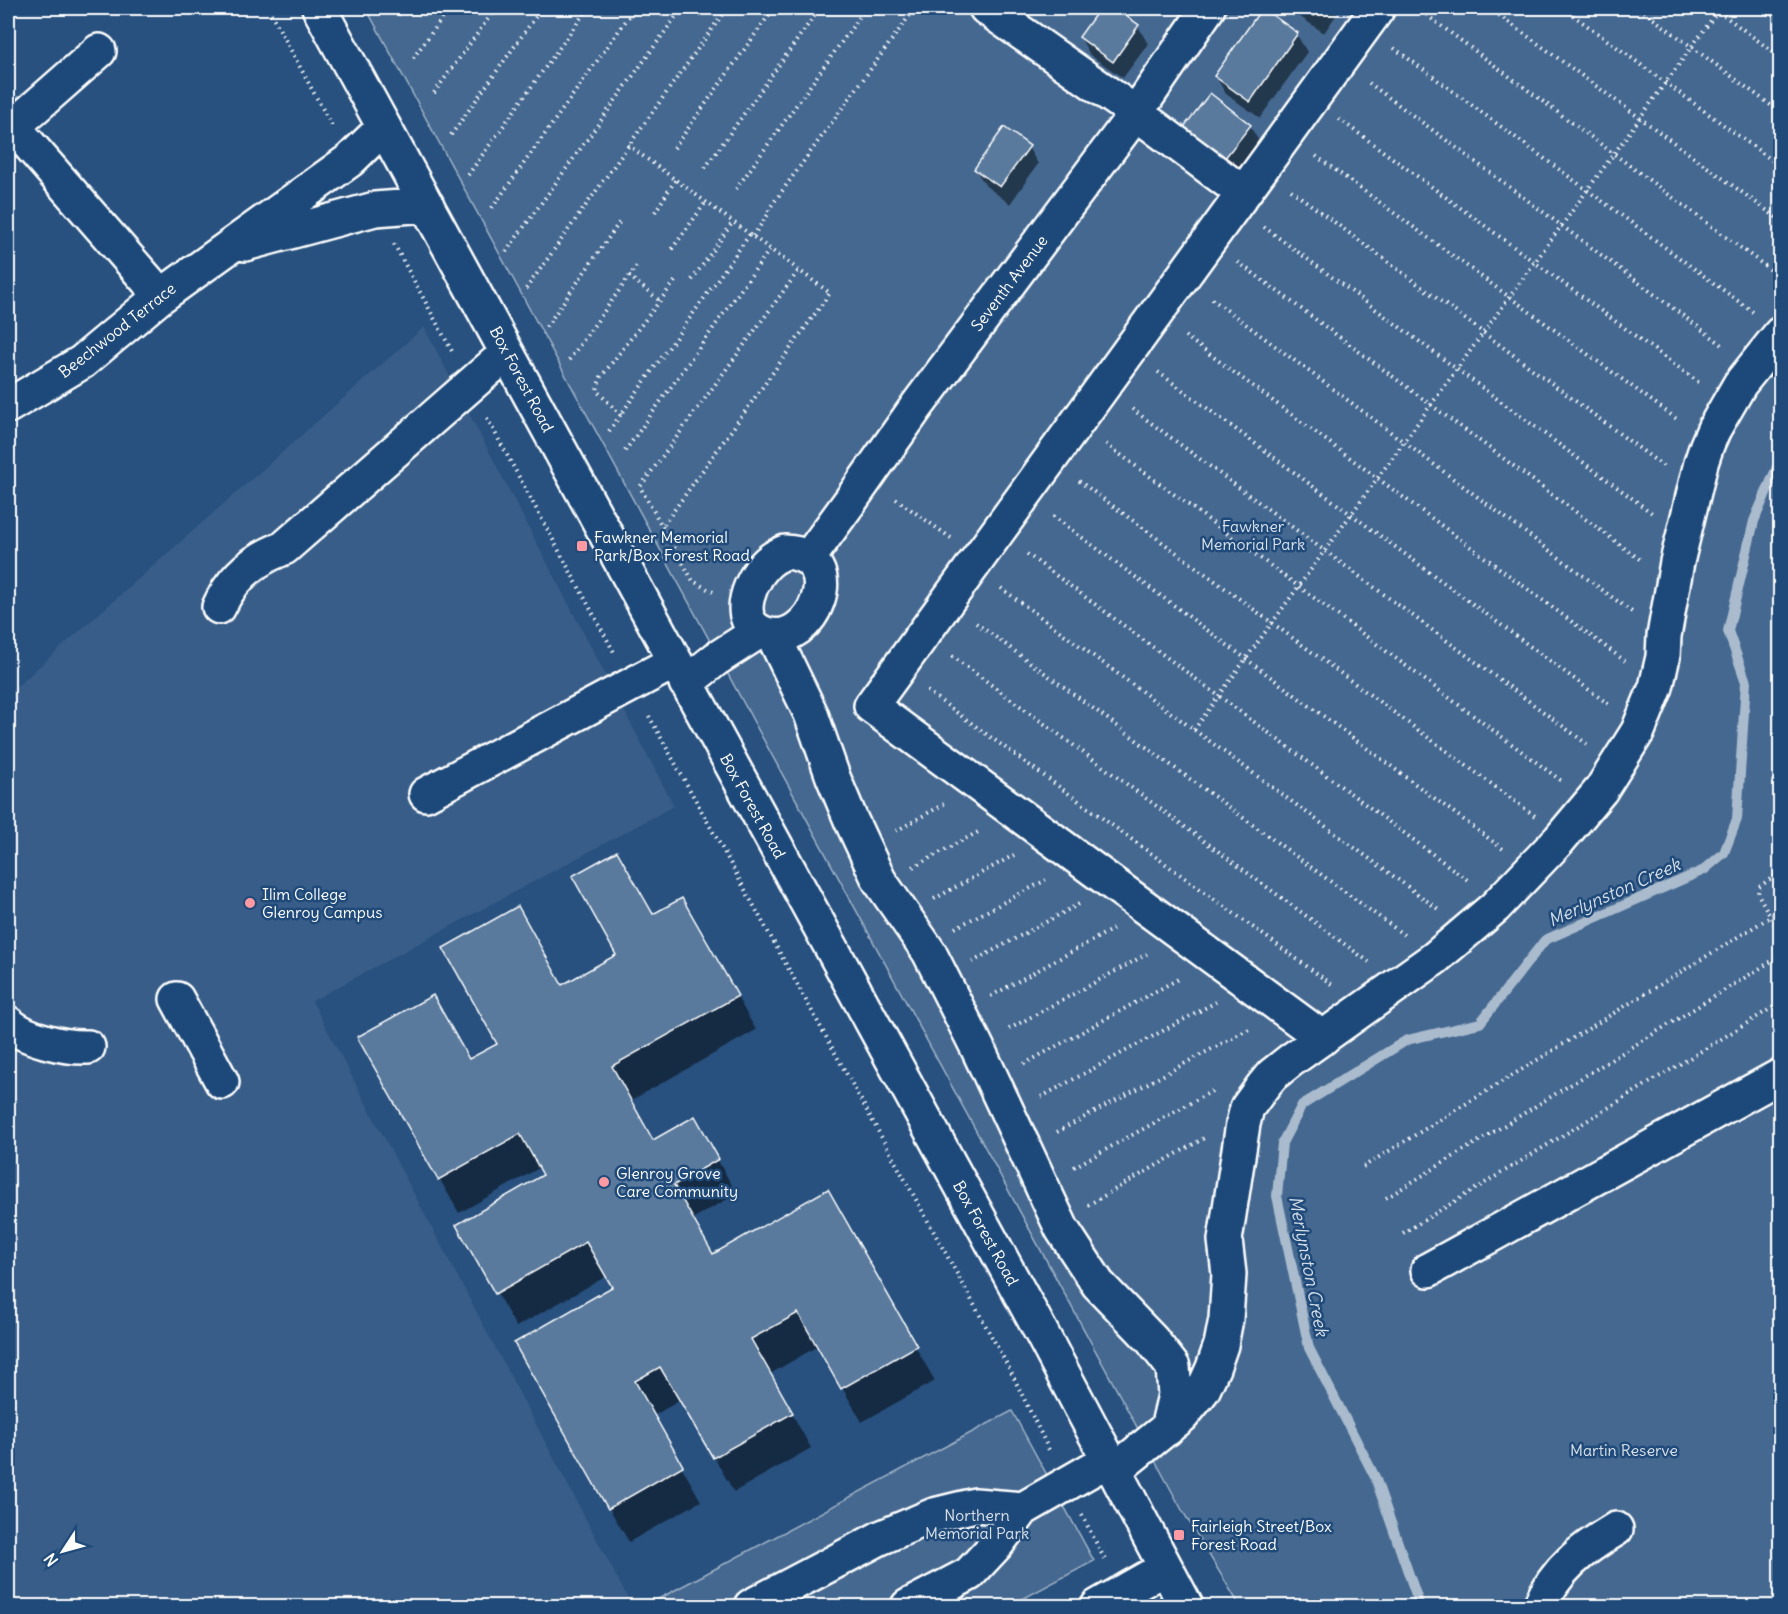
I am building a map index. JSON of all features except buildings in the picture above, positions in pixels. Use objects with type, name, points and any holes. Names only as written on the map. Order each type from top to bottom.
[{"type":"street","name":"Box Forest Road","points":[[319,8],[1045,1340],[1186,1606]]},
{"type":"street","points":[[986,8],[1136,113],[1162,141],[1246,189]]},
{"type":"street","name":"Seventh Avenue","points":[[808,558],[917,406],[1136,113],[1208,8]]},
{"type":"street","points":[[1323,1038],[871,706],[1371,17]]},
{"type":"street","points":[[99,51],[10,128],[161,296]]},
{"type":"street","name":"Beechwood Terrace","points":[[8,406],[82,362],[161,296],[350,160],[384,127]]},
{"type":"street","name":"Beechwood Terrace","points":[[225,250],[375,209],[428,205]]},
{"type":"street","points":[[908,1606],[969,1574],[997,1544],[1023,1509],[1065,1485],[1111,1465],[1167,1429],[1182,1416],[1203,1389],[1221,1344],[1226,1320],[1229,1274],[1225,1240],[1240,1139],[1247,1108],[1272,1075],[1291,1059],[1435,958],[1499,903],[1562,836],[1601,790],[1640,727],[1656,684],[1663,657],[1664,636],[1683,536],[1708,442],[1740,384],[1765,356],[1771,327]]},
{"type":"street","points":[[284,548],[507,353]]},
{"type":"street","points":[[759,626],[786,635],[809,617],[816,607],[822,583],[819,573],[808,558],[797,553],[785,552],[772,559],[758,574],[747,593],[759,626],[811,714],[833,777],[864,848],[882,884],[924,944],[943,978],[1058,1221],[1098,1284],[1152,1340],[1173,1367],[1175,1395],[1167,1429]]},
{"type":"street","points":[[426,794],[632,684],[680,672],[716,659],[759,626]]},
{"type":"street","points":[[177,999],[222,1082]]},
{"type":"street","points":[[8,1023],[11,1027],[37,1038],[74,1048],[88,1047]]},
{"type":"street","points":[[1428,1270],[1780,1076]]},
{"type":"street","points":[[772,1602],[880,1538],[934,1515],[975,1505],[1023,1509]]},
{"type":"street","points":[[1540,1606],[1548,1588],[1570,1562],[1596,1541],[1616,1529]]},
{"type":"street","points":[[1111,1600],[1166,1568]]},
{"type":"path","points":[[267,8],[350,160]]},
{"type":"path","points":[[398,15],[403,8]]},
{"type":"path","points":[[413,58],[450,8]]},
{"type":"path","points":[[434,93],[495,8]]},
{"type":"path","points":[[451,135],[542,8]]},
{"type":"path","points":[[468,175],[588,8]]},
{"type":"path","points":[[492,208],[636,8]]},
{"type":"path","points":[[506,252],[682,8]]},
{"type":"path","points":[[526,289],[727,8]]},
{"type":"path","points":[[674,147],[774,8]]},
{"type":"path","points":[[705,168],[820,8]]},
{"type":"path","points":[[736,189],[866,8]]},
{"type":"path","points":[[609,431],[769,213],[769,209],[915,8]]},
{"type":"path","points":[[1417,8],[1780,277]]},
{"type":"path","points":[[1489,8],[1780,220]]},
{"type":"path","points":[[1563,8],[1780,166]]},
{"type":"path","points":[[1639,8],[1780,112]]},
{"type":"path","points":[[1194,730],[1640,118],[1717,8],[1780,57]]},
{"type":"path","points":[[1371,17],[1587,190],[1771,327]]},
{"type":"path","points":[[1339,61],[1753,367]]},
{"type":"path","points":[[1312,99],[1729,405]]},
{"type":"path","points":[[1286,134],[1708,442]]},
{"type":"path","points":[[628,145],[830,293],[662,527]]},
{"type":"path","points":[[655,212],[676,179]]},
{"type":"path","points":[[1246,189],[1483,333],[1695,489]]},
{"type":"path","points":[[1246,189],[1457,369],[1683,536]]},
{"type":"path","points":[[672,249],[706,202]]},
{"type":"path","points":[[375,209],[491,426],[1008,1368],[1065,1485],[1111,1600]]},
{"type":"path","points":[[546,327],[621,220]]},
{"type":"path","points":[[692,280],[734,222]]},
{"type":"path","points":[[1209,240],[1674,585]]},
{"type":"path","points":[[625,451],[770,249]]},
{"type":"path","points":[[570,360],[639,263]]},
{"type":"path","points":[[759,626],[693,581],[640,487],[799,270]]},
{"type":"path","points":[[629,276],[660,301]]},
{"type":"path","points":[[1182,277],[1664,636]]},
{"type":"path","points":[[621,415],[597,391],[601,377],[676,280]]},
{"type":"path","points":[[1155,314],[1656,684]]},
{"type":"path","points":[[1128,351],[1640,727]]},
{"type":"path","points":[[1102,387],[1615,765]]},
{"type":"path","points":[[1077,422],[1590,802]]},
{"type":"path","points":[[1050,459],[1562,836]]},
{"type":"path","points":[[867,478],[1194,730],[1467,930]]},
{"type":"path","points":[[1024,494],[1531,870]]},
{"type":"path","points":[[997,532],[1499,903]]},
{"type":"path","points":[[946,602],[1435,958]]},
{"type":"path","points":[[922,634],[1398,983]]},
{"type":"path","points":[[897,669],[1363,1008]]},
{"type":"path","points":[[864,848],[979,785]]},
{"type":"path","points":[[882,884],[1015,812]]},
{"type":"path","points":[[904,915],[1049,836]]},
{"type":"path","points":[[924,944],[1082,861]]},
{"type":"path","points":[[1780,872],[1759,887],[1758,894],[1780,934]]},
{"type":"path","points":[[943,978],[1114,885]]},
{"type":"path","points":[[960,1013],[1147,909]]},
{"type":"path","points":[[1363,1167],[1780,911]]},
{"type":"path","points":[[977,1047],[1182,934]]},
{"type":"path","points":[[1386,1198],[1780,956]]},
{"type":"path","points":[[993,1082],[1215,959]]},
{"type":"path","points":[[1008,1115],[1249,984]]},
{"type":"path","points":[[1403,1233],[1780,1003]]},
{"type":"path","points":[[1024,1148],[1284,1010]]},
{"type":"path","points":[[1041,1184],[1214,1090]]},
{"type":"path","points":[[1058,1221],[1246,1115]]},
{"type":"shaded area","name":"Ilim College Glenroy Campus","points":[[424,327],[674,806],[312,1001],[632,1606],[8,1606],[8,694]]},
{"type":"green space","name":"Fawkner Memorial Park","points":[[366,8],[1780,8],[1780,1606],[1240,1606],[1182,1510]]},
{"type":"green space","name":"Northern Memorial Park","points":[[1012,1411],[1094,1561],[1009,1606],[645,1606]]},
{"type":"waterway","name":"Merlynston Creek","points":[[1420,1606],[1375,1477],[1309,1348],[1277,1196],[1282,1143],[1302,1105],[1407,1040],[1480,1023],[1545,940],[1704,870],[1724,853],[1737,819],[1746,682],[1728,631],[1754,521],[1780,460]]},
{"type":"place","name":"Fawkner Memorial Park/Box Forest Road","points":[[582,546]]},
{"type":"place","name":"Ilim College Glenroy Campus","points":[[250,903]]},
{"type":"place","name":"Glenroy Grove Care Community","points":[[604,1182]]},
{"type":"place","name":"Fairleigh Street/Box Forest Road","points":[[1179,1535]]},
{"type":"park label","name":"Martin Reserve","points":[[1624,1450]]}]
